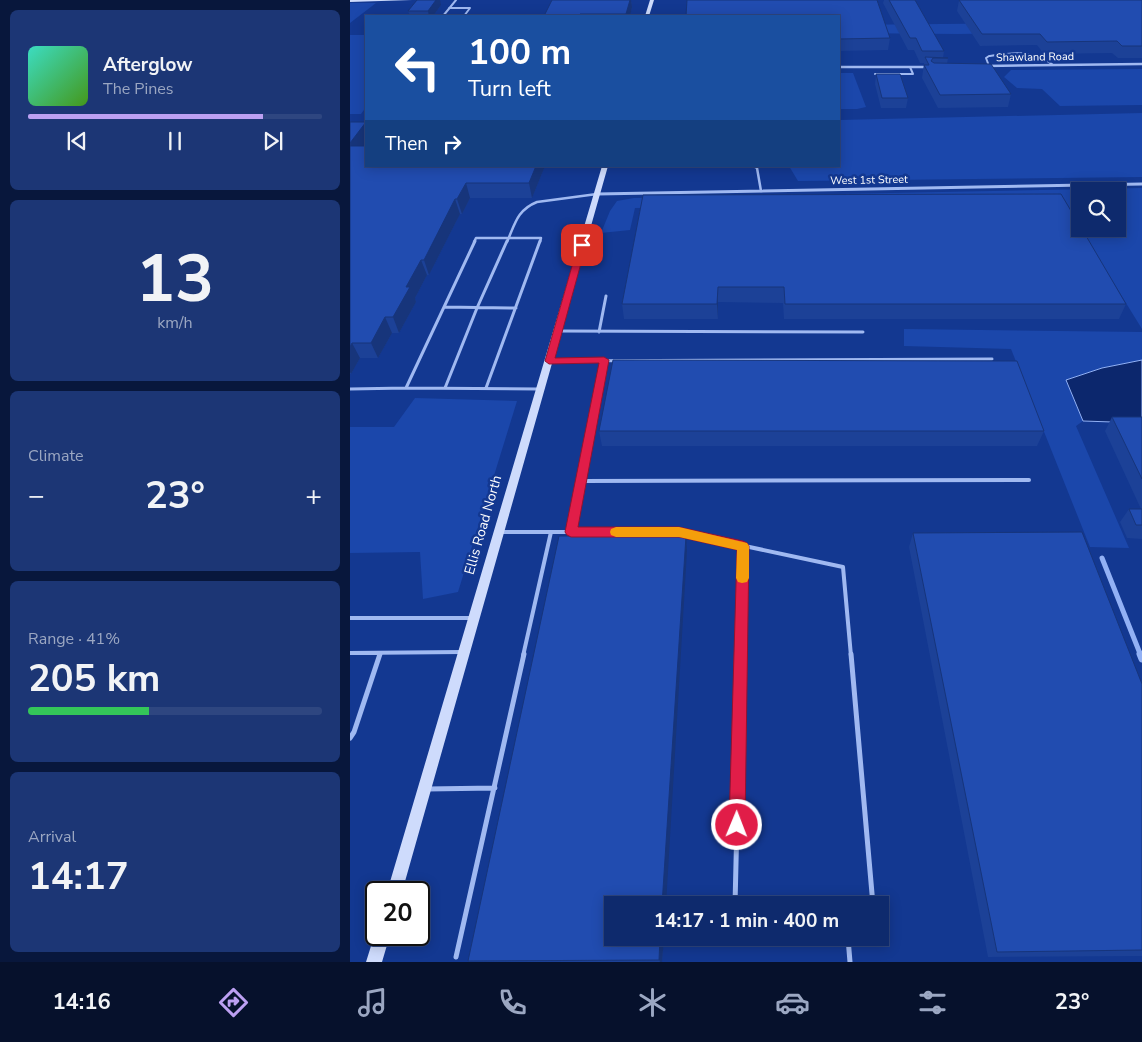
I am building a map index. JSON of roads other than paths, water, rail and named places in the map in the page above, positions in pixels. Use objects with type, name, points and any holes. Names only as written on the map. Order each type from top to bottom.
[{"type":"street","points":[[350,1],[410,0]]},
{"type":"street","points":[[647,15],[652,0]]},
{"type":"street","name":"Shawland Road","points":[[980,66],[1142,64]]},
{"type":"street","points":[[840,68],[936,66]]},
{"type":"street","name":"Ellis Road North","points":[[397,881],[605,167]]},
{"type":"street","name":"West 1st Street","points":[[596,194],[1142,184]]},
{"type":"street","points":[[374,962],[379,946]]},
{"type":"lane","points":[[444,15],[456,0]]},
{"type":"lane","points":[[449,8],[470,8],[465,15]]},
{"type":"lane","points":[[988,66],[986,58],[989,56],[1033,54],[1045,57],[1053,65]]},
{"type":"lane","points":[[875,74],[913,74],[910,67]]},
{"type":"lane","points":[[755,167],[757,168],[761,191]]},
{"type":"lane","points":[[445,388],[477,308],[520,212],[529,205],[596,194]]},
{"type":"lane","points":[[406,388],[476,238],[541,238],[486,388]]},
{"type":"lane","points":[[599,332],[606,296]]},
{"type":"lane","points":[[444,307],[516,308]]},
{"type":"lane","points":[[558,331],[863,332]]},
{"type":"lane","points":[[549,361],[992,359]]},
{"type":"lane","points":[[571,532],[604,360]]},
{"type":"lane","points":[[350,389],[541,389]]},
{"type":"lane","points":[[582,481],[1029,480]]},
{"type":"lane","points":[[500,532],[679,532],[843,568],[872,896]]},
{"type":"lane","points":[[456,957],[551,532]]},
{"type":"lane","points":[[735,896],[743,546]]},
{"type":"lane","points":[[350,618],[474,618]]},
{"type":"lane","points":[[350,653],[464,652]]},
{"type":"lane","points":[[350,738],[354,732],[380,653]]},
{"type":"lane","points":[[425,789],[494,788]]},
{"type":"lane","points":[[849,946],[850,962]]},
{"type":"waterway","points":[[1102,558],[1141,656]]},
{"type":"waterway","points":[[1140,654],[1142,659]]}]
